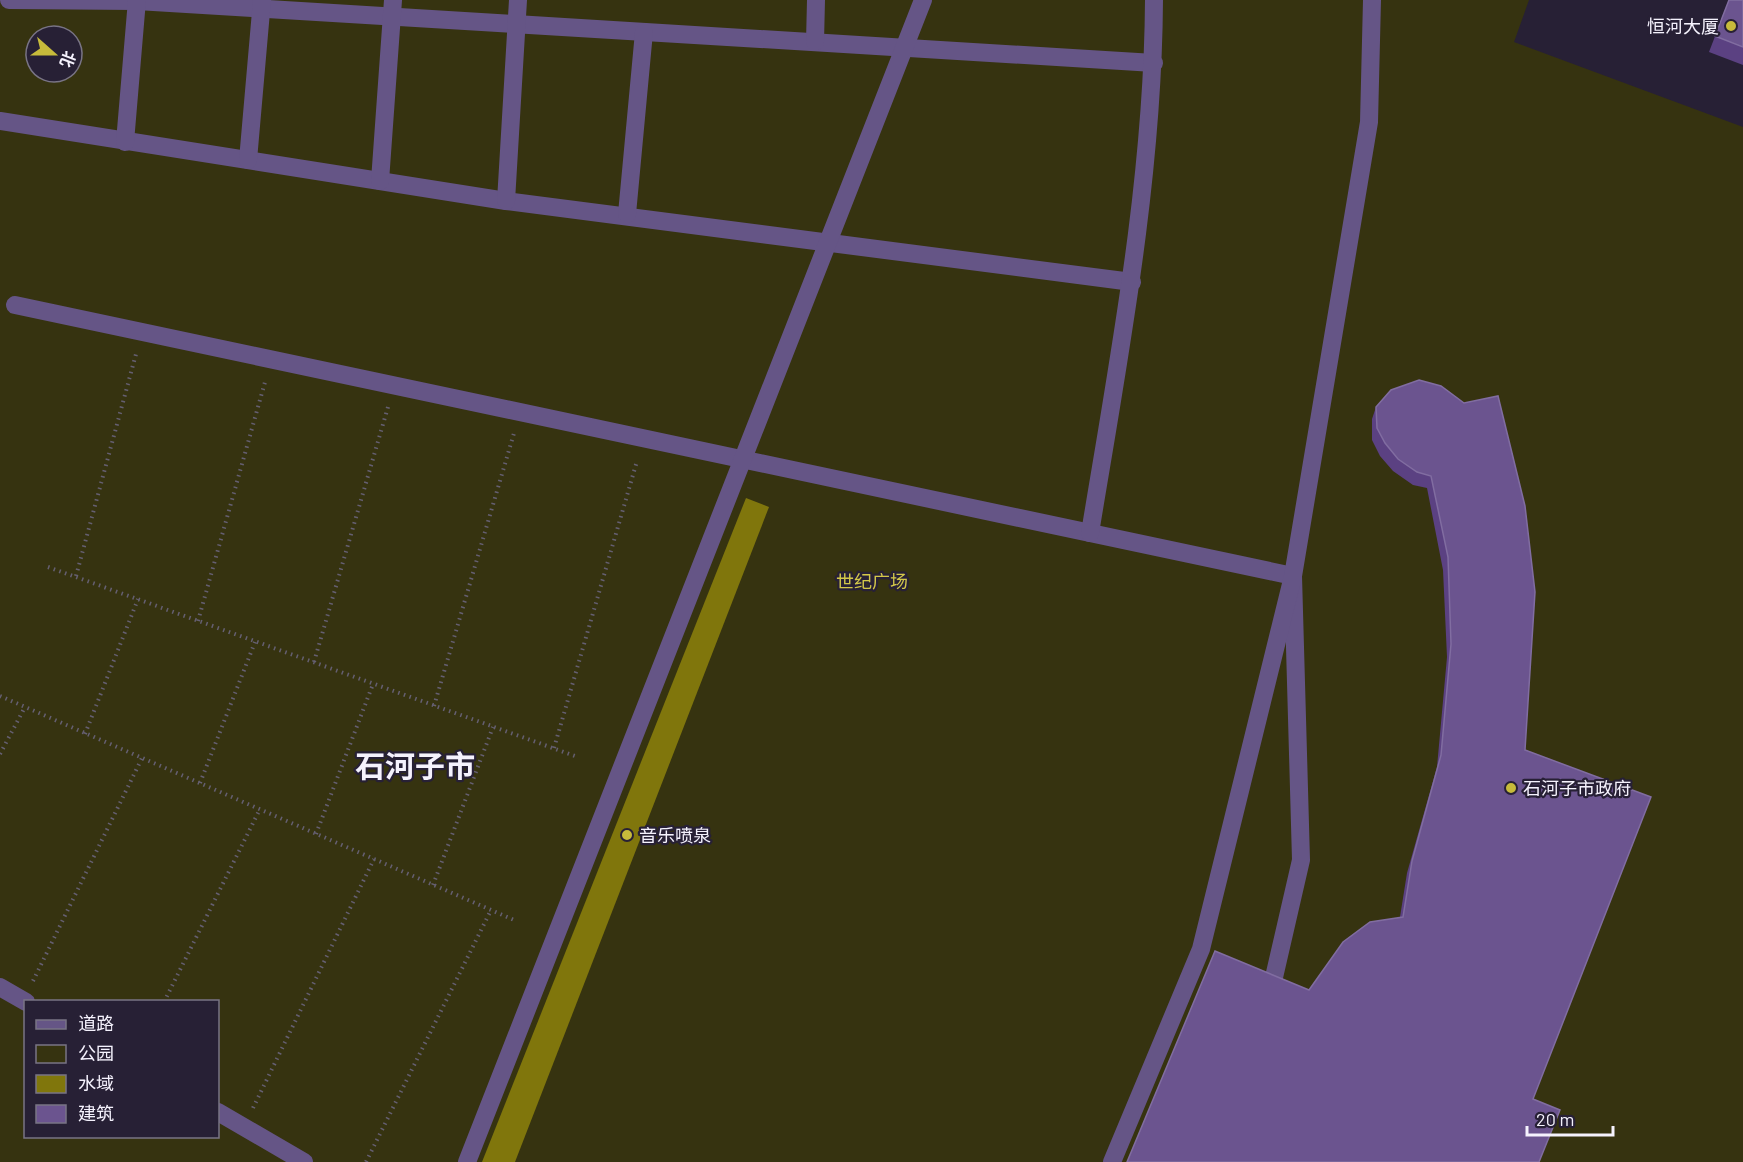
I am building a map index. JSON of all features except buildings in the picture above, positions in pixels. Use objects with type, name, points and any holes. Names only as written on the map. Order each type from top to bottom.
[{"type":"street","points":[[9,0],[393,8],[518,24],[1154,63]]},
{"type":"street","points":[[506,201],[518,0]]},
{"type":"street","points":[[815,42],[816,0]]},
{"type":"street","points":[[467,1162],[922,0]]},
{"type":"street","points":[[1090,533],[1132,282],[1154,63],[1154,0]]},
{"type":"street","points":[[1112,1162],[1201,949],[1293,576],[1369,122],[1372,0]]},
{"type":"street","points":[[125,142],[137,1]]},
{"type":"street","points":[[248,160],[262,4]]},
{"type":"street","points":[[380,181],[393,8]]},
{"type":"street","points":[[627,214],[644,32]]},
{"type":"street","points":[[0,121],[506,201],[627,214],[1132,282]]},
{"type":"street","points":[[15,305],[1293,576]]},
{"type":"street","points":[[1264,1011],[1273,989],[1301,860],[1293,576]]},
{"type":"street","points":[[0,987],[24,1000]]},
{"type":"street","points":[[219,1113],[304,1162]]},
{"type":"path","points":[[76,576],[142,332]]},
{"type":"path","points":[[198,621],[272,359]]},
{"type":"path","points":[[314,662],[394,385]]},
{"type":"path","points":[[434,706],[520,412]]},
{"type":"path","points":[[554,748],[644,438]]},
{"type":"path","points":[[48,567],[575,756]]},
{"type":"path","points":[[85,734],[138,599]]},
{"type":"path","points":[[200,783],[255,642]]},
{"type":"path","points":[[316,834],[373,684]]},
{"type":"path","points":[[0,696],[514,920]]},
{"type":"path","points":[[0,754],[25,707]]},
{"type":"path","points":[[433,885],[494,727]]},
{"type":"path","points":[[25,1000],[142,758]]},
{"type":"path","points":[[165,1000],[260,809]]},
{"type":"path","points":[[244,1127],[374,859]]},
{"type":"path","points":[[366,1162],[490,910]]},
{"type":"green space","name":"世纪广场","points":[[0,0],[1529,0],[1514,42],[1743,127],[1743,1162],[0,1162]]},
{"type":"water","name":"音乐喷泉","points":[[746,498],[769,507],[515,1162],[482,1162]]},
{"type":"place","name":"恒河大厦","points":[[1731,26]]},
{"type":"place","name":"石河子市政府","points":[[1511,788]]},
{"type":"place","name":"音乐喷泉","points":[[627,835]]},
{"type":"district","name":"石河子市","points":[[415,765]]}]
